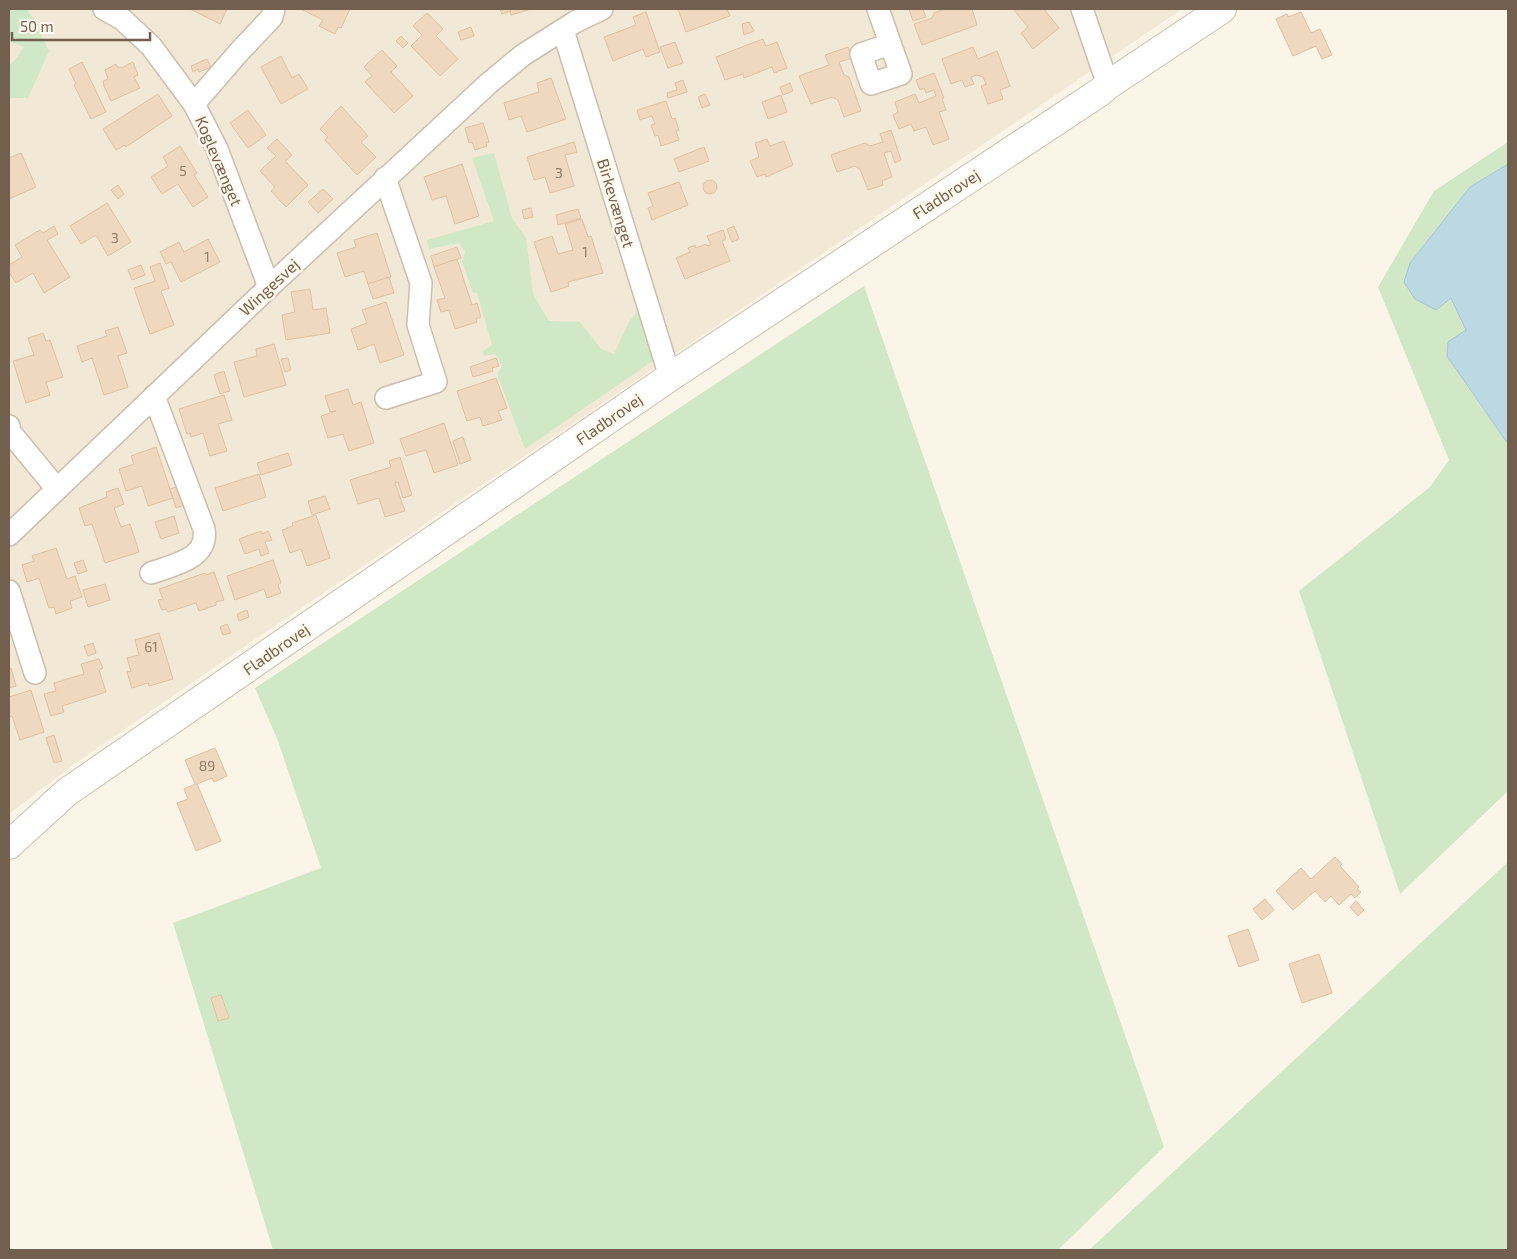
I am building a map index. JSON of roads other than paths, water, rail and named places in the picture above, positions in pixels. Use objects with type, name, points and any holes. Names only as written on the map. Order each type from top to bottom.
[{"type":"main road","name":"Fladbrovej","points":[[9,845],[67,792],[670,377],[1222,9]]},
{"type":"street","name":"Koglevænget","points":[[104,9],[122,20],[151,46],[194,104],[217,149],[269,287]]},
{"type":"street","points":[[194,104],[272,17],[274,9]]},
{"type":"street","name":"Wingesvej","points":[[9,535],[269,287],[489,82],[570,20],[602,9]]},
{"type":"street","points":[[878,9],[890,44]]},
{"type":"street","points":[[1082,9],[1108,85]]},
{"type":"street","name":"Birkevænget","points":[[570,20],[670,377]]},
{"type":"street","points":[[385,178],[421,283],[418,325],[436,382],[386,398]]},
{"type":"street","points":[[151,573],[195,555],[202,546],[205,537],[154,396]]},
{"type":"street","points":[[9,426],[10,432],[57,488]]},
{"type":"street","points":[[9,591],[35,673]]},
{"type":"water","points":[[1508,164],[1508,444],[1447,356],[1448,342],[1466,330],[1451,298],[1436,310],[1415,299],[1404,282],[1410,263],[1470,187]]}]
